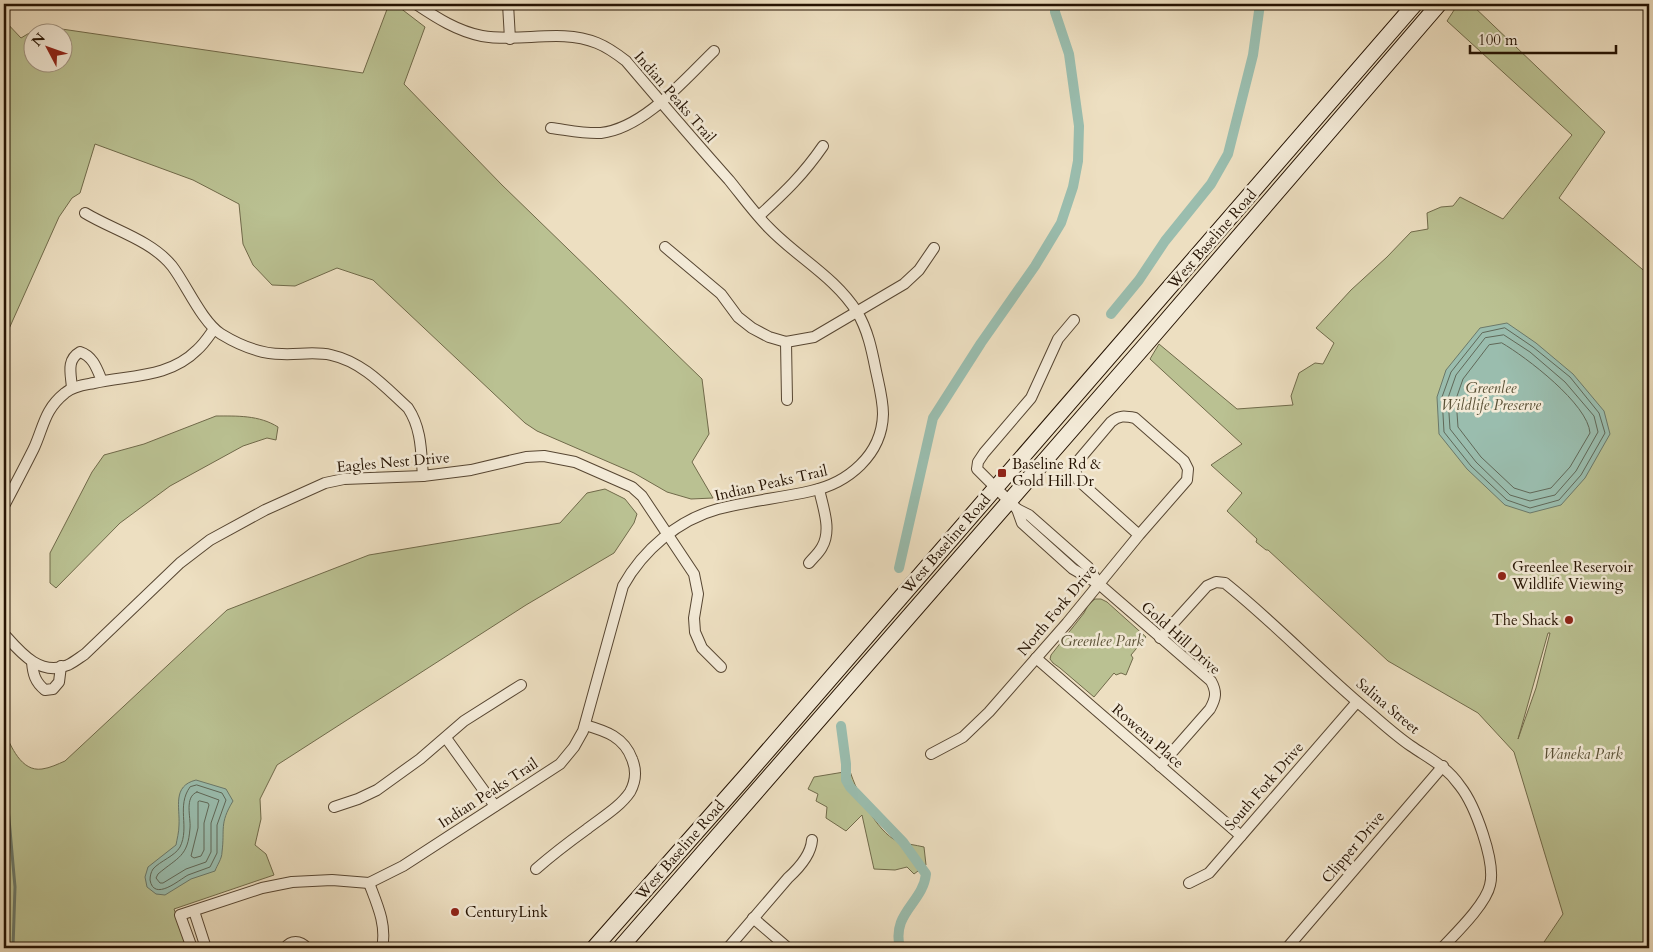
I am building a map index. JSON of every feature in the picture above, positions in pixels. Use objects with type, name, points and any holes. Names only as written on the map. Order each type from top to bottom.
[{"type":"main road","name":"West Baseline Road","points":[[594,948],[1415,4]]},
{"type":"main road","name":"West Baseline Road","points":[[620,948],[1013,505],[1312,150],[1439,4]]},
{"type":"main road","points":[[1298,139],[1312,150]]},
{"type":"street","name":"Indian Peaks Trail","points":[[369,883],[403,866],[560,764],[574,747],[585,725],[623,586],[632,568],[667,533],[717,510],[819,489],[839,482],[856,470],[867,458],[881,429],[883,413],[870,340],[857,312],[836,285],[769,228],[626,61],[596,43],[580,38],[562,36],[510,39],[482,36],[457,28],[438,19],[416,4]]},
{"type":"street","points":[[508,4],[510,39]]},
{"type":"street","points":[[551,128],[593,133],[620,129],[636,121],[660,102],[714,51]]},
{"type":"street","points":[[759,216],[808,169],[824,146]]},
{"type":"street","points":[[85,213],[144,243],[159,253],[172,266],[214,329],[238,344],[259,351],[281,354],[317,352],[332,355],[351,361],[368,372],[408,408],[413,416],[419,432],[424,476]]},
{"type":"street","points":[[665,247],[721,294],[738,317],[752,328],[769,337],[786,342],[814,337],[904,284],[920,270],[934,248]]},
{"type":"street","name":"Gold Hill Drive","points":[[1074,320],[1058,340],[1031,398],[978,462],[978,469],[994,488],[1013,505],[1029,515],[1088,567],[1099,584],[1211,681],[1216,690],[1215,700],[1210,709],[1160,766]]},
{"type":"street","points":[[4,506],[37,442],[44,419],[53,404],[72,388],[102,381],[151,374],[168,369],[198,350],[214,329]]},
{"type":"street","points":[[786,342],[787,400]]},
{"type":"street","points":[[72,388],[70,364],[74,356],[80,352],[90,357],[102,381]]},
{"type":"street","name":"North Fork Drive","points":[[931,754],[963,737],[980,721],[1036,658],[1186,480],[1188,469],[1184,461],[1135,418],[1125,416],[1115,418],[1111,422],[1078,461],[1075,469],[1078,480],[1138,535]]},
{"type":"street","name":"Eagles Nest Drive","points":[[32,662],[38,666],[67,666],[85,654],[180,563],[210,540],[265,510],[325,483],[344,479],[424,476],[471,470],[526,457],[554,457],[575,462],[632,487],[642,496],[694,574],[698,594],[694,618],[695,632],[702,648],[720,667]]},
{"type":"street","points":[[809,563],[822,548],[826,536],[826,524],[819,489]]},
{"type":"street","name":"Salina Street","points":[[1160,638],[1207,586],[1216,582],[1225,584],[1357,702],[1410,745],[1443,766],[1460,785],[1473,806],[1492,872],[1490,886],[1484,900],[1442,948]]},
{"type":"street","points":[[4,634],[32,662],[37,684],[45,690],[53,689],[59,682],[61,666]]},
{"type":"street","name":"Rowena Place","points":[[1036,658],[1241,836]]},
{"type":"street","points":[[334,807],[377,790],[420,759],[464,721],[521,685]]},
{"type":"street","name":"South Fork Drive","points":[[1188,883],[1209,872],[1357,702]]},
{"type":"street","points":[[536,869],[558,850],[621,803],[636,778],[635,767],[630,753],[621,741],[608,732],[585,725]]},
{"type":"street","points":[[446,738],[495,806]]},
{"type":"street","name":"Clipper Drive","points":[[1287,948],[1443,766]]},
{"type":"street","points":[[728,948],[797,870],[812,847],[812,840]]},
{"type":"street","points":[[192,948],[180,915],[262,888],[292,882],[332,880],[369,883],[382,918],[384,932],[382,948]]},
{"type":"street","points":[[194,911],[206,948]]},
{"type":"street","points":[[753,918],[788,948]]},
{"type":"street","points":[[284,948],[292,942],[297,942],[306,948]]},
{"type":"green space","points":[[389,4],[395,4],[425,27],[404,84],[502,185],[702,379],[709,434],[692,462],[713,498],[691,499],[667,492],[634,473],[537,431],[525,423],[373,280],[337,268],[295,286],[272,285],[253,265],[243,244],[239,204],[193,180],[95,144],[80,193],[72,198],[59,217],[4,340],[4,20],[22,37],[22,72],[72,72],[72,31],[363,73]]},
{"type":"green space","name":"Greenlee Wildlife Preserve","points":[[1458,4],[1471,4],[1605,132],[1559,198],[1649,275],[1649,948],[1540,948],[1563,914],[1514,752],[1478,713],[1388,661],[1268,550],[1256,542],[1257,539],[1227,511],[1242,493],[1211,465],[1242,444],[1150,359],[1159,344],[1237,409],[1293,405],[1291,396],[1299,373],[1315,363],[1323,364],[1334,343],[1316,328],[1351,290],[1411,232],[1428,229],[1427,213],[1441,207],[1453,206],[1460,197],[1503,219],[1572,135],[1447,21]],"holes":[[[1548,633],[1550,633],[1536,688],[1518,739]]]},
{"type":"green space","points":[[216,416],[248,417],[271,423],[278,427],[276,440],[267,438],[243,446],[170,486],[120,523],[56,588],[50,583],[50,553],[92,472],[104,455],[144,444]]},
{"type":"green space","points":[[605,489],[625,499],[637,514],[634,523],[614,553],[526,605],[277,765],[260,799],[261,819],[255,845],[266,854],[274,875],[174,909],[188,948],[4,948],[4,731],[18,757],[28,766],[42,769],[54,766],[65,761],[227,610],[369,555],[560,523],[587,493]]},
{"type":"green space","name":"Greenlee Park","points":[[1095,599],[1107,602],[1146,637],[1131,655],[1133,658],[1126,675],[1121,673],[1116,675],[1114,673],[1094,697],[1050,659],[1088,605]]},
{"type":"green space","points":[[850,771],[862,800],[882,829],[897,841],[924,847],[926,865],[914,874],[907,867],[895,870],[874,869],[862,815],[846,831],[826,818],[827,807],[816,801],[818,794],[808,789],[814,777]]},
{"type":"water","points":[[1507,323],[1536,343],[1573,374],[1604,411],[1610,434],[1585,478],[1561,505],[1530,513],[1505,505],[1467,469],[1439,434],[1437,397],[1446,370],[1480,328]]},
{"type":"water","points":[[196,780],[226,789],[233,801],[224,821],[221,857],[215,871],[191,879],[165,895],[156,894],[147,887],[145,877],[148,867],[176,845],[179,828],[178,804],[180,792],[188,783]]},
{"type":"waterway","points":[[899,568],[933,418],[981,343],[1035,266],[1061,223],[1073,187],[1078,161],[1079,126],[1069,54],[1055,12],[1055,4]]},
{"type":"waterway","points":[[1111,314],[1139,280],[1165,241],[1211,184],[1228,154],[1253,55],[1260,4]]},
{"type":"waterway","points":[[841,726],[846,780],[850,787],[903,842],[926,874],[924,884],[903,917],[898,936],[900,948]]},
{"type":"waterway","points":[[4,772],[15,887],[13,948]]},
{"type":"place","name":"Baseline Rd & Gold Hill Dr","points":[[1002,473]]},
{"type":"place","name":"Greenlee Reservoir Wildlife Viewing","points":[[1502,576]]},
{"type":"place","name":"The Shack","points":[[1569,620]]},
{"type":"place","name":"CenturyLink","points":[[455,912]]},
{"type":"park label","name":"Waneka Park","points":[[1583,754]]}]
